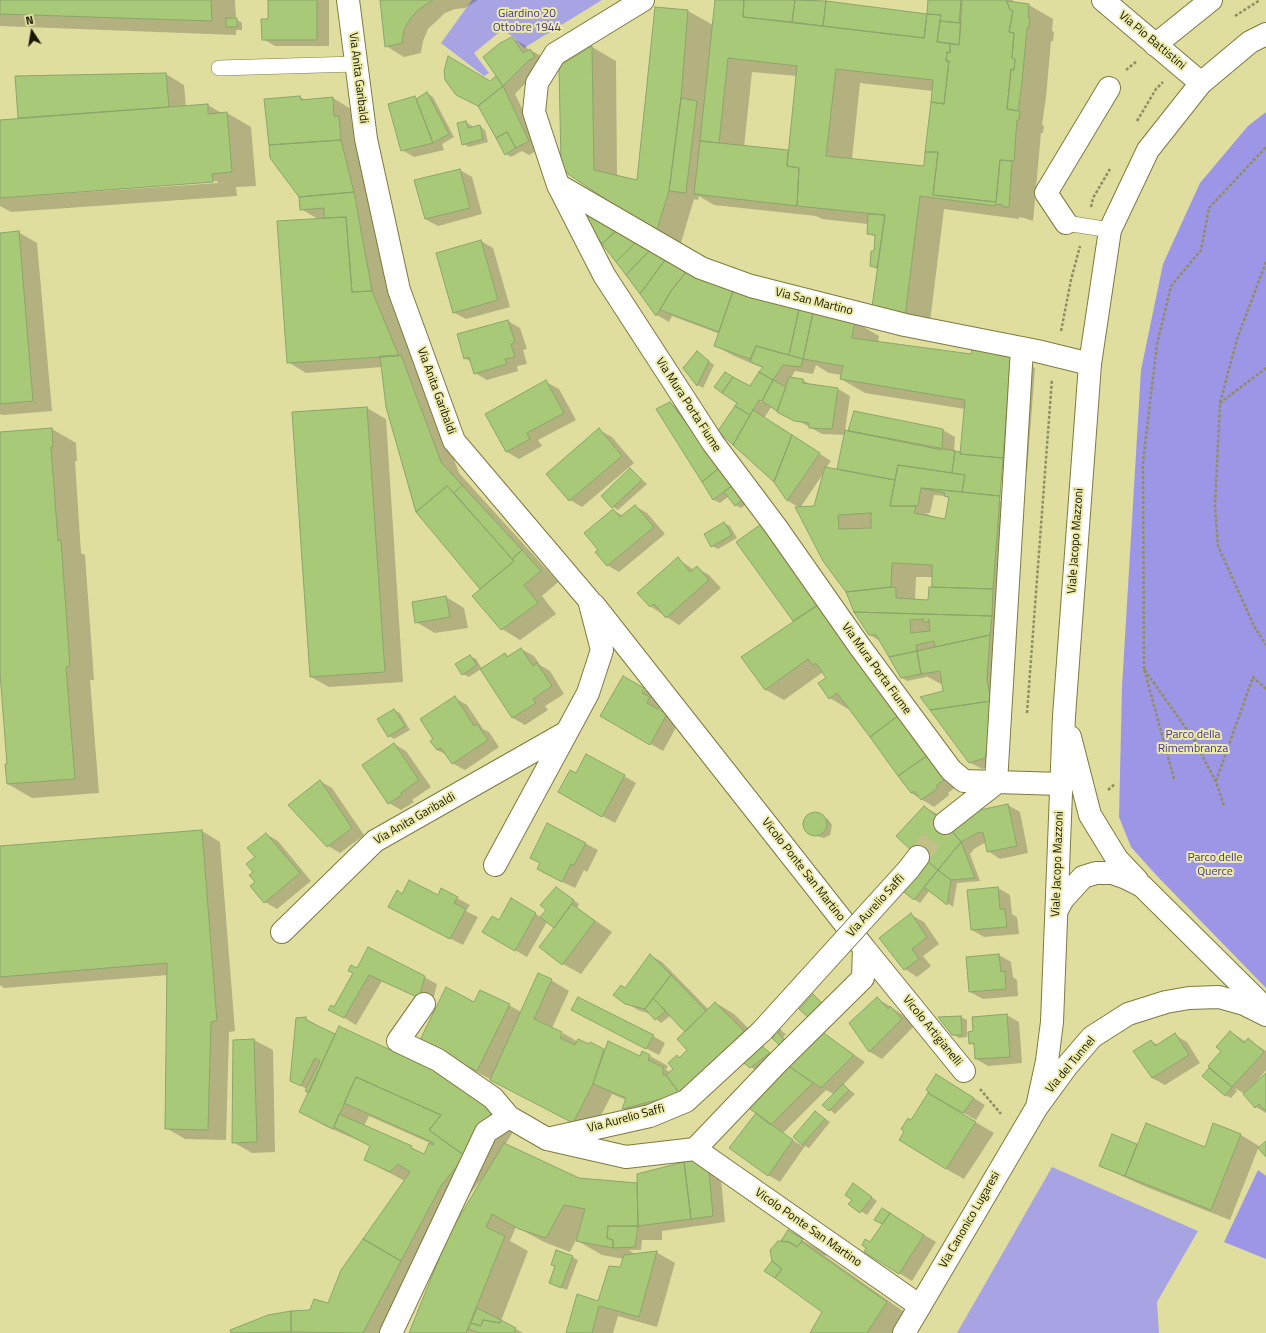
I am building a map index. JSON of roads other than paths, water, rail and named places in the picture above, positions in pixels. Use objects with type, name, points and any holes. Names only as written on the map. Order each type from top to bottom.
[{"type":"street","name":"Via Anita Garibaldi","points":[[348,0],[366,139],[399,290],[454,441],[589,600],[602,650],[588,694],[496,865]]},
{"type":"street","name":"Via Mura Porta Fiume","points":[[643,0],[555,54],[537,83],[534,112],[558,185],[604,275],[713,443],[776,527],[864,653],[951,770],[964,781],[996,783]]},
{"type":"street","name":"Via Pio Battistini","points":[[1103,0],[1200,83]]},
{"type":"street","points":[[1155,45],[1211,0]]},
{"type":"street","name":"Viale Jacopo Mazzoni","points":[[1037,1107],[1052,1022],[1064,716],[1090,364],[1110,230],[1148,150],[1200,83],[1250,42],[1266,34]]},
{"type":"street","points":[[1066,223],[1046,193],[1109,88]]},
{"type":"street","name":"Via San Martino","points":[[558,185],[701,268],[751,286],[905,326],[1022,348],[1090,364]]},
{"type":"street","points":[[996,783],[1022,348]]},
{"type":"street","name":"Vicolo Ponte San Martino","points":[[589,600],[864,948]]},
{"type":"street","points":[[1064,716],[1090,815],[1102,837],[1117,859],[1142,886],[1266,1009]]},
{"type":"street","name":"Via Anita Garibaldi","points":[[282,932],[375,840],[567,732]]},
{"type":"street","points":[[945,823],[996,783],[1061,784]]},
{"type":"street","name":"Via Aurelio Saffi","points":[[547,1139],[650,1116],[686,1102],[762,1032],[913,864]]},
{"type":"street","points":[[1057,910],[1067,893],[1083,877],[1096,873],[1112,873],[1142,886]]},
{"type":"street","points":[[424,1004],[398,1041],[438,1060],[493,1098],[509,1117],[547,1139],[626,1157],[695,1149],[778,1062],[863,978],[864,948]]},
{"type":"street","name":"Vicolo Artigianelli","points":[[864,948],[964,1071]]},
{"type":"street","name":"Via del Tunnel","points":[[1037,1107],[1066,1066],[1092,1037],[1128,1014],[1166,1002],[1189,998],[1219,997],[1244,1004],[1266,1015]]},
{"type":"street","name":"Via Canonico Lugaresi","points":[[904,1333],[1037,1107]]},
{"type":"street","points":[[391,1333],[486,1132],[509,1117]]},
{"type":"street","name":"Vicolo Ponte San Martino","points":[[695,1149],[920,1306]]},
{"type":"lane","points":[[219,68],[356,64]]},
{"type":"lane","points":[[1066,223],[1110,230]]},
{"type":"tunnel","points":[[918,857],[945,823]]},
{"type":"park label","name":"Giardino 20 Ottobre 1944","points":[[527,21]]},
{"type":"park label","name":"Parco della Rimembranza","points":[[1193,742]]},
{"type":"park label","name":"Parco delle Querce","points":[[1215,865]]}]
